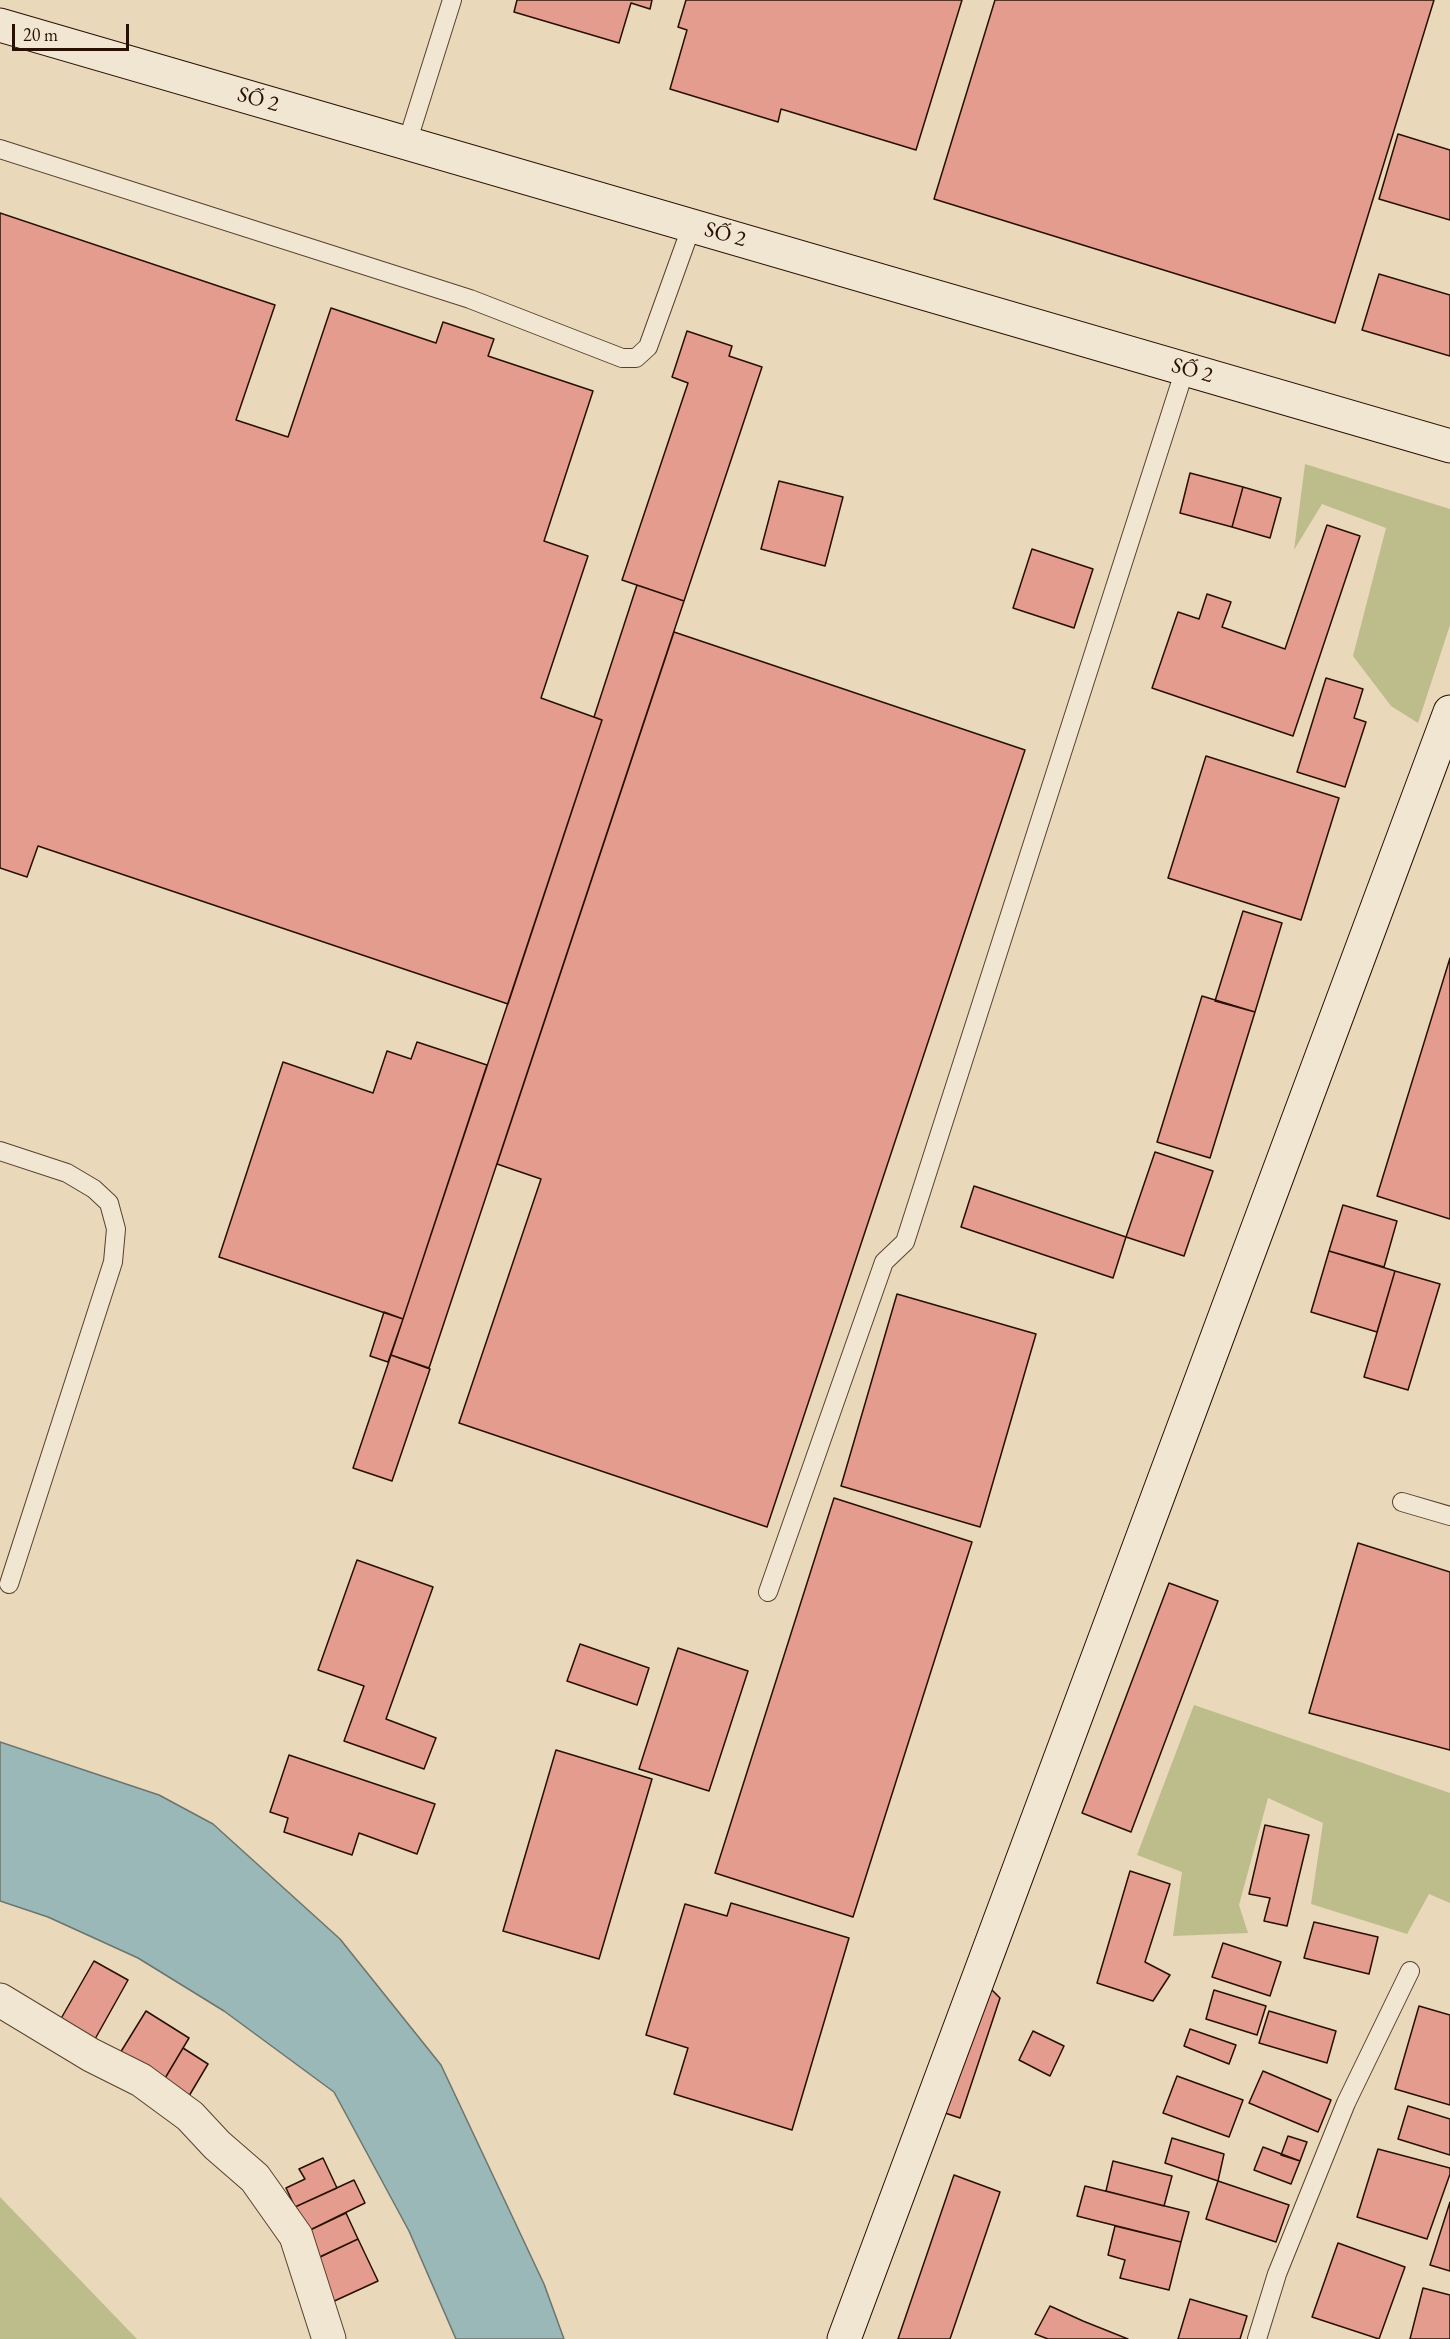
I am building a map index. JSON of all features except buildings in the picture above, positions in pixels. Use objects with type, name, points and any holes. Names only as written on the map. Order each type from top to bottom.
[{"type":"street","name":"SỐ 2","points":[[0,25],[1450,446]]},
{"type":"street","points":[[844,2339],[1450,712]]},
{"type":"street","points":[[0,2000],[91,2055],[141,2080],[190,2116],[217,2145],[255,2178],[296,2236],[329,2339]]},
{"type":"lane","points":[[407,143],[452,0]]},
{"type":"lane","points":[[0,149],[470,299],[622,358],[636,358],[648,346],[692,225]]},
{"type":"lane","points":[[768,1592],[884,1262],[905,1242],[1185,369]]},
{"type":"lane","points":[[0,1151],[67,1173],[94,1189],[109,1203],[116,1229],[113,1262],[9,1584]]},
{"type":"lane","points":[[1402,1502],[1450,1516]]},
{"type":"lane","points":[[1257,2339],[1277,2274],[1346,2103],[1410,1971]]},
{"type":"shaded area","points":[[1305,464],[1450,509],[1450,625],[1418,723],[1391,706],[1353,656],[1386,528],[1322,504],[1294,550]]},
{"type":"shaded area","points":[[1194,1705],[1450,1793],[1450,1903],[1429,1894],[1407,1934],[1311,1904],[1323,1823],[1268,1798],[1239,1905],[1248,1933],[1173,1936],[1182,1872],[1137,1855]]},
{"type":"shaded area","points":[[0,2197],[137,2339],[0,2339]]},
{"type":"water","points":[[0,1742],[159,1795],[213,1824],[340,1939],[441,2065],[544,2284],[564,2339],[456,2339],[409,2231],[334,2092],[224,2011],[138,1958],[48,1917],[0,1901]]}]
